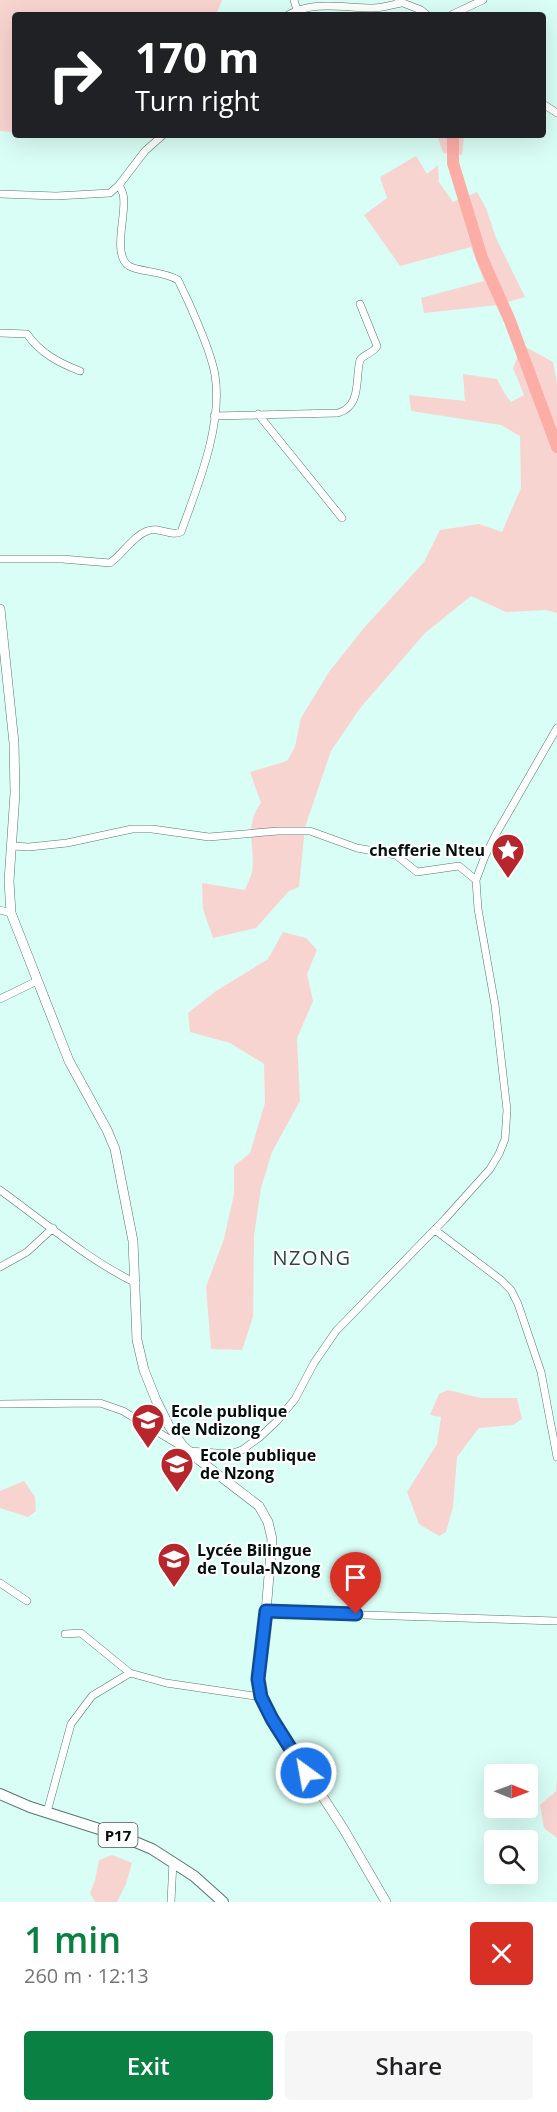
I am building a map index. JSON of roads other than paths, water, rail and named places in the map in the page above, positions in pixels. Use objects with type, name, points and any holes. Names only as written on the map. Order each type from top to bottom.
[{"type":"main road","name":"P17","points":[[0,1794],[121,1836],[152,1850],[194,1876],[223,1902]]},
{"type":"street","points":[[294,0],[297,10]]},
{"type":"street","points":[[457,12],[483,0]]},
{"type":"street","points":[[293,12],[307,7],[328,5],[375,8],[398,1],[423,12]]},
{"type":"street","points":[[0,194],[75,196],[110,193],[145,151],[160,138]]},
{"type":"street","points":[[0,559],[62,559],[110,563],[126,546],[147,531],[179,534],[200,480],[214,416],[216,392],[212,361],[178,280],[152,270],[130,267],[124,261],[121,252],[121,231],[124,202],[119,185]]},
{"type":"street","points":[[214,416],[346,411],[356,393],[360,360],[377,346],[360,304]]},
{"type":"street","points":[[0,333],[27,334],[35,346],[62,364],[80,370]]},
{"type":"street","points":[[258,414],[342,518]]},
{"type":"street","points":[[0,609],[14,743],[15,793],[9,881],[11,913],[69,1061],[115,1149],[133,1241],[137,1341],[144,1370],[169,1426],[189,1451],[230,1454],[242,1450],[277,1421],[295,1399],[314,1363],[336,1331],[435,1230],[490,1169],[499,1154],[508,1124],[501,1049],[478,909],[477,880],[496,834],[557,728]]},
{"type":"street","points":[[12,846],[67,843],[132,829],[152,829],[209,837],[235,837],[278,831],[310,831],[357,848],[396,855],[417,872],[459,866],[477,880]]},
{"type":"street","points":[[0,910],[11,913]]},
{"type":"street","points":[[0,999],[37,981]]},
{"type":"street","points":[[0,1190],[118,1275],[136,1282]]},
{"type":"street","points":[[0,1267],[27,1252],[53,1228]]},
{"type":"street","points":[[435,1230],[511,1290],[541,1372],[557,1457]]},
{"type":"street","points":[[0,1404],[100,1403],[123,1412],[189,1451],[259,1506],[268,1522],[272,1539],[258,1679],[261,1697],[272,1719],[343,1828],[386,1902]]},
{"type":"street","points":[[0,1583],[27,1601]]},
{"type":"street","points":[[266,1611],[557,1621]]},
{"type":"street","points":[[65,1634],[81,1633],[130,1673],[166,1683],[261,1697]]},
{"type":"street","points":[[47,1812],[71,1724],[92,1696],[130,1673]]},
{"type":"street","points":[[171,1902],[173,1862]]},
{"type":"waterway","points":[[453,138],[453,163],[482,258],[510,321],[557,447]]},
{"type":"place","name":"chefferie Nteu","points":[[508,879]]},
{"type":"place","name":"Ecole publique de Ndizong","points":[[148,1449]]},
{"type":"place","name":"Ecole publique de Nzong","points":[[177,1493]]},
{"type":"place","name":"Lycée Bilingue de Toula-Nzong","points":[[174,1588]]},
{"type":"district","name":"NZONG","points":[[312,1257]]}]
